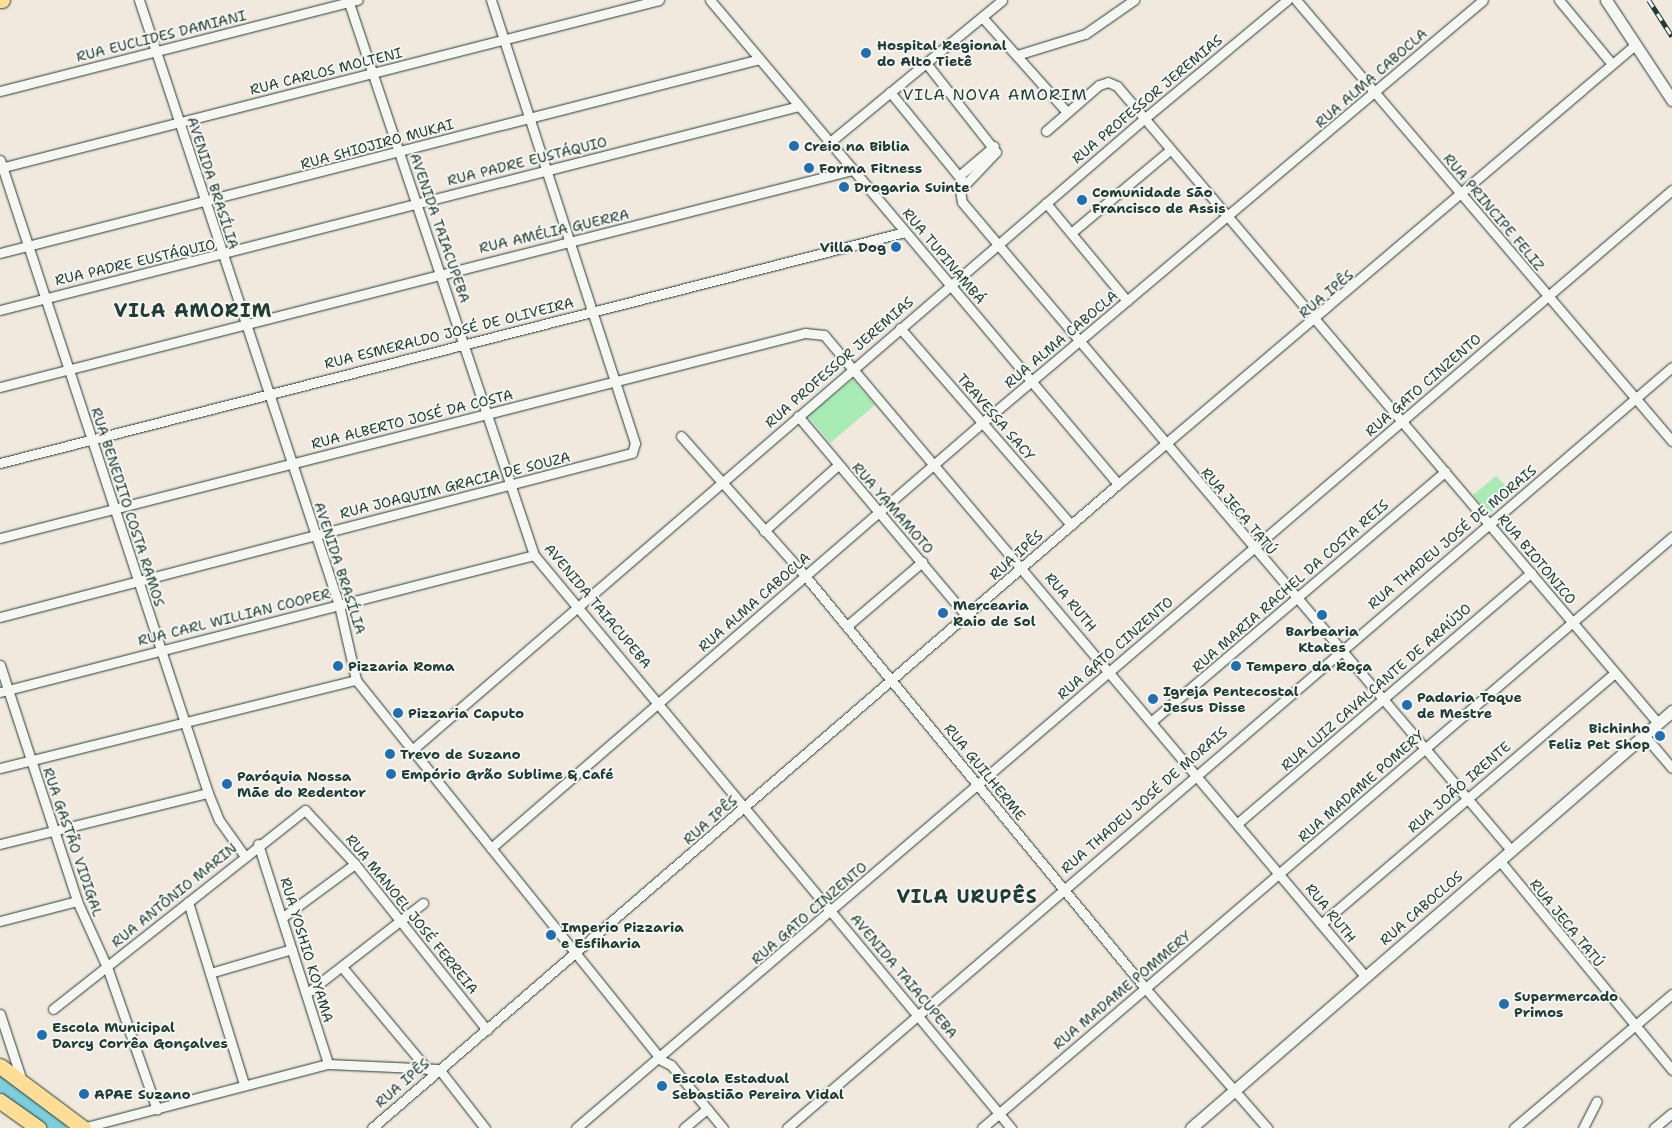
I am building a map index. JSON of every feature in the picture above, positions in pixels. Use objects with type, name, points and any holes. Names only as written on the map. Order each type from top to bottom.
[{"type":"highway","points":[[0,1066],[83,1128]]},
{"type":"highway","points":[[0,1101],[33,1127]]},
{"type":"street","name":"AVENIDA BRASÍLIA","points":[[139,0],[339,605],[356,680],[661,1060],[671,1065],[723,1128]]},
{"type":"street","name":"RUA EUCLIDES DAMIANI","points":[[0,91],[358,0]]},
{"type":"street","points":[[491,0],[615,381]]},
{"type":"street","name":"RUA CARLOS MOLTENI","points":[[1,165],[373,74],[659,0]]},
{"type":"street","name":"RUA TUPINAMBÁ","points":[[710,0],[1118,484]]},
{"type":"street","points":[[830,142],[1002,0]]},
{"type":"street","points":[[1017,55],[1085,34],[1134,0]]},
{"type":"street","name":"RUA PROFESSOR JEREMIAS","points":[[412,750],[998,243],[1287,0]]},
{"type":"street","name":"RUA PRINCIPE FELIZ","points":[[1296,0],[1547,297],[1672,441]]},
{"type":"street","name":"RUA ALMA CABOCLA","points":[[491,848],[983,422],[1227,219],[1483,0]]},
{"type":"street","points":[[1559,0],[1612,64]]},
{"type":"street","points":[[1606,0],[1672,100]]},
{"type":"street","name":"AVENIDA TAIACUPEBA","points":[[348,1],[418,203],[534,555],[660,701],[745,808],[1011,1128]]},
{"type":"street","points":[[982,17],[1067,112],[1046,131]]},
{"type":"street","name":"RUA IPÊS","points":[[372,1128],[439,1069],[576,955],[1165,443],[1316,320],[1635,45]]},
{"type":"street","name":"RUA SHIOJIRO MUKAI","points":[[0,253],[206,203],[760,60]]},
{"type":"street","points":[[890,92],[965,184],[993,159],[994,146],[926,63]]},
{"type":"street","name":"RUA BIOTONICO","points":[[1067,112],[1099,85],[1112,83],[1145,118],[1227,219],[1316,320],[1658,723]]},
{"type":"street","name":"RUA PADRE EUSTÁQUIO","points":[[0,310],[45,297],[223,255],[418,203],[799,106]]},
{"type":"street","points":[[959,176],[994,146]]},
{"type":"street","points":[[1071,233],[1170,150]]},
{"type":"street","name":"RUA BENEDITO COSTA RAMOS","points":[[1,165],[208,793],[219,820],[244,856]]},
{"type":"street","name":"RUA AMÉLIA GUERRA","points":[[0,387],[441,272],[571,242],[852,170]]},
{"type":"street","name":"RUA JECA TATÚ","points":[[965,184],[959,198],[1253,549],[1511,850]]},
{"type":"street","name":"RUA GATO CINZENTO","points":[[576,1128],[661,1060],[1110,671],[1672,190]]},
{"type":"street","points":[[1046,203],[1127,301]]},
{"type":"street","name":"RUA ESMERALDO JOSÉ DE OLIVEIRA","points":[[0,462],[905,232]]},
{"type":"street","name":"TRAVESSA SACY","points":[[900,328],[1070,525]]},
{"type":"street","name":"RUA ALBERTO JOSÉ DA COSTA","points":[[0,538],[805,333],[830,339]]},
{"type":"street","name":"RUA RUTH","points":[[830,339],[1239,822],[1365,976]]},
{"type":"street","name":"RUA THADEU JOSÉ DE MORAIS","points":[[787,1128],[1196,772],[1672,367]]},
{"type":"street","name":"RUA JOAQUIM GRACIA DE SOUZA","points":[[0,617],[315,534],[627,456],[635,443],[615,381]]},
{"type":"street","name":"RUA YAMAMOTO","points":[[798,416],[967,617]]},
{"type":"street","name":"RUA GUILHERME","points":[[681,436],[806,577],[1145,988],[1266,1128]]},
{"type":"street","points":[[764,531],[838,465]]},
{"type":"street","name":"RUA MARIA RACHEL DA COSTA REIS","points":[[1152,721],[1445,472]]},
{"type":"street","points":[[1572,622],[1672,537]]},
{"type":"street","name":"RUA CARL WILLIAN COOPER","points":[[4,691],[534,555]]},
{"type":"street","points":[[847,626],[922,562]]},
{"type":"street","name":"RUA LUIZ CAVALCANTE DE ARAÚJO","points":[[1239,822],[1531,573]]},
{"type":"street","name":"RUA MADAME POMERY","points":[[1281,873],[1572,622]]},
{"type":"street","name":"RUA GASTÃO VIDIGAL","points":[[0,665],[4,691],[31,760],[77,901],[107,967],[157,1110]]},
{"type":"street","name":"RUA JOÃO IRENTE","points":[[1322,924],[1615,673]]},
{"type":"street","points":[[0,768],[184,720],[356,680]]},
{"type":"street","name":"RUA CABOCLOS","points":[[1190,1128],[1672,711]]},
{"type":"street","points":[[1644,735],[1672,768]]},
{"type":"street","points":[[0,844],[208,793]]},
{"type":"street","name":"RUA ANTÔNIO MARIN","points":[[53,1009],[299,812],[304,810],[314,815]]},
{"type":"street","name":"RUA MANOEL JOSÉ FERREIA","points":[[314,815],[487,1030]]},
{"type":"street","name":"RUA YOSHIO KOYAMA","points":[[258,844],[283,917],[328,1064]]},
{"type":"street","name":"RUA JECA TATÚ","points":[[1500,860],[1634,1027],[1672,1070]]},
{"type":"street","points":[[283,917],[355,864]]},
{"type":"street","name":"RUA MADAME POMMERY","points":[[982,1128],[1281,873]]},
{"type":"street","points":[[0,921],[77,901]]},
{"type":"street","points":[[188,902],[244,1084]]},
{"type":"street","points":[[307,994],[402,922],[423,903]]},
{"type":"street","points":[[210,973],[292,949]]},
{"type":"street","points":[[342,967],[427,1069]]},
{"type":"street","points":[[1514,1128],[1672,994]]},
{"type":"street","points":[[0,1014],[3,1036],[22,1082]]},
{"type":"street","points":[[83,1128],[157,1110],[244,1084],[328,1064],[439,1069],[485,1128]]},
{"type":"street","points":[[1583,1128],[1597,1100]]},
{"type":"street","points":[[684,1128],[707,1109]]},
{"type":"street","points":[[1654,1128],[1672,1113]]},
{"type":"green space","points":[[853,379],[875,405],[830,443],[808,416]]},
{"type":"green space","points":[[1496,476],[1513,493],[1489,514],[1473,495]]},
{"type":"waterway","points":[[0,1083],[59,1128]]},
{"type":"railway","points":[[1649,0],[1672,36]]},
{"type":"place","name":"Hospital Regional do Alto Tietê","points":[[866,53]]},
{"type":"place","name":"Creio na Biblia","points":[[794,146]]},
{"type":"place","name":"Forma Fitness","points":[[809,168]]},
{"type":"place","name":"Drogaria Suinte","points":[[844,187]]},
{"type":"place","name":"Comunidade São Francisco de Assis","points":[[1082,200]]},
{"type":"place","name":"Villa Dog","points":[[896,247]]},
{"type":"place","name":"Mercearia Raio de Sol","points":[[943,613]]},
{"type":"place","name":"Barbearia Ktates","points":[[1322,615]]},
{"type":"place","name":"Pizzaria Roma","points":[[338,666]]},
{"type":"place","name":"Tempero da Roça","points":[[1236,666]]},
{"type":"place","name":"Igreja Pentecostal Jesus Disse","points":[[1153,699]]},
{"type":"place","name":"Padaria Toque de Mestre","points":[[1407,705]]},
{"type":"place","name":"Pizzaria Caputo","points":[[398,713]]},
{"type":"place","name":"Bichinho Feliz Pet Shop","points":[[1660,736]]},
{"type":"place","name":"Trevo de Suzano","points":[[390,754]]},
{"type":"place","name":"Empório Grão Sublime & Café","points":[[391,774]]},
{"type":"place","name":"Paróquia Nossa Mãe do Redentor","points":[[227,784]]},
{"type":"place","name":"Imperio Pizzaria e Esfiharia","points":[[551,935]]},
{"type":"place","name":"Supermercado Primos","points":[[1504,1004]]},
{"type":"place","name":"Escola Municipal Darcy Corrêa Gonçalves","points":[[42,1035]]},
{"type":"place","name":"Escola Estadual Sebastião Pereira Vidal","points":[[662,1086]]},
{"type":"place","name":"APAE Suzano","points":[[84,1094]]},
{"type":"district","name":"VILA NOVA AMORIM","points":[[995,95]]},
{"type":"district","name":"VILA AMORIM","points":[[193,311]]},
{"type":"district","name":"VILA URUPÊS","points":[[967,897]]}]
